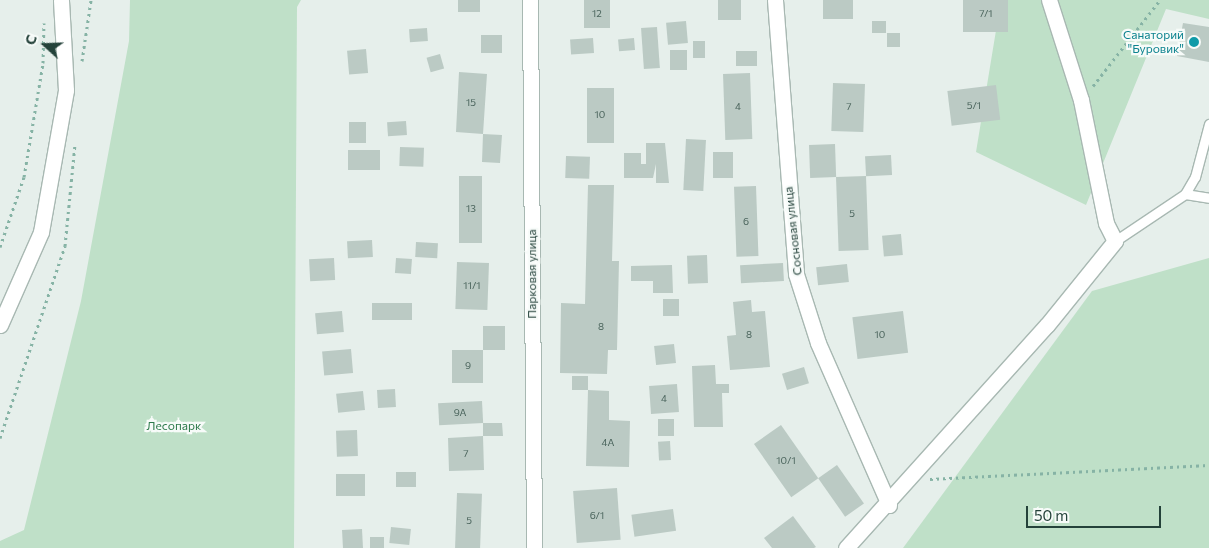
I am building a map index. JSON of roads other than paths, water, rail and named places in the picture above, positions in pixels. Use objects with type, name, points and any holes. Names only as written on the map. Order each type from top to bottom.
[{"type":"street","points":[[0,325],[41,232],[66,90],[62,0]]},
{"type":"street","name":"Парковая улица","points":[[530,0],[534,548]]},
{"type":"street","name":"Сосновая улица","points":[[776,0],[796,274],[818,343],[889,505]]},
{"type":"street","points":[[846,548],[912,480],[1115,241],[1106,223],[1081,100],[1049,0]]},
{"type":"lane","points":[[1115,241],[1185,194],[1195,178],[1209,124]]},
{"type":"lane","points":[[1185,194],[1209,198]]},
{"type":"place","name":"Санаторий \"Буровик\"","points":[[1194,42]]},
{"type":"park label","name":"Лесопарк","points":[[174,426]]}]
